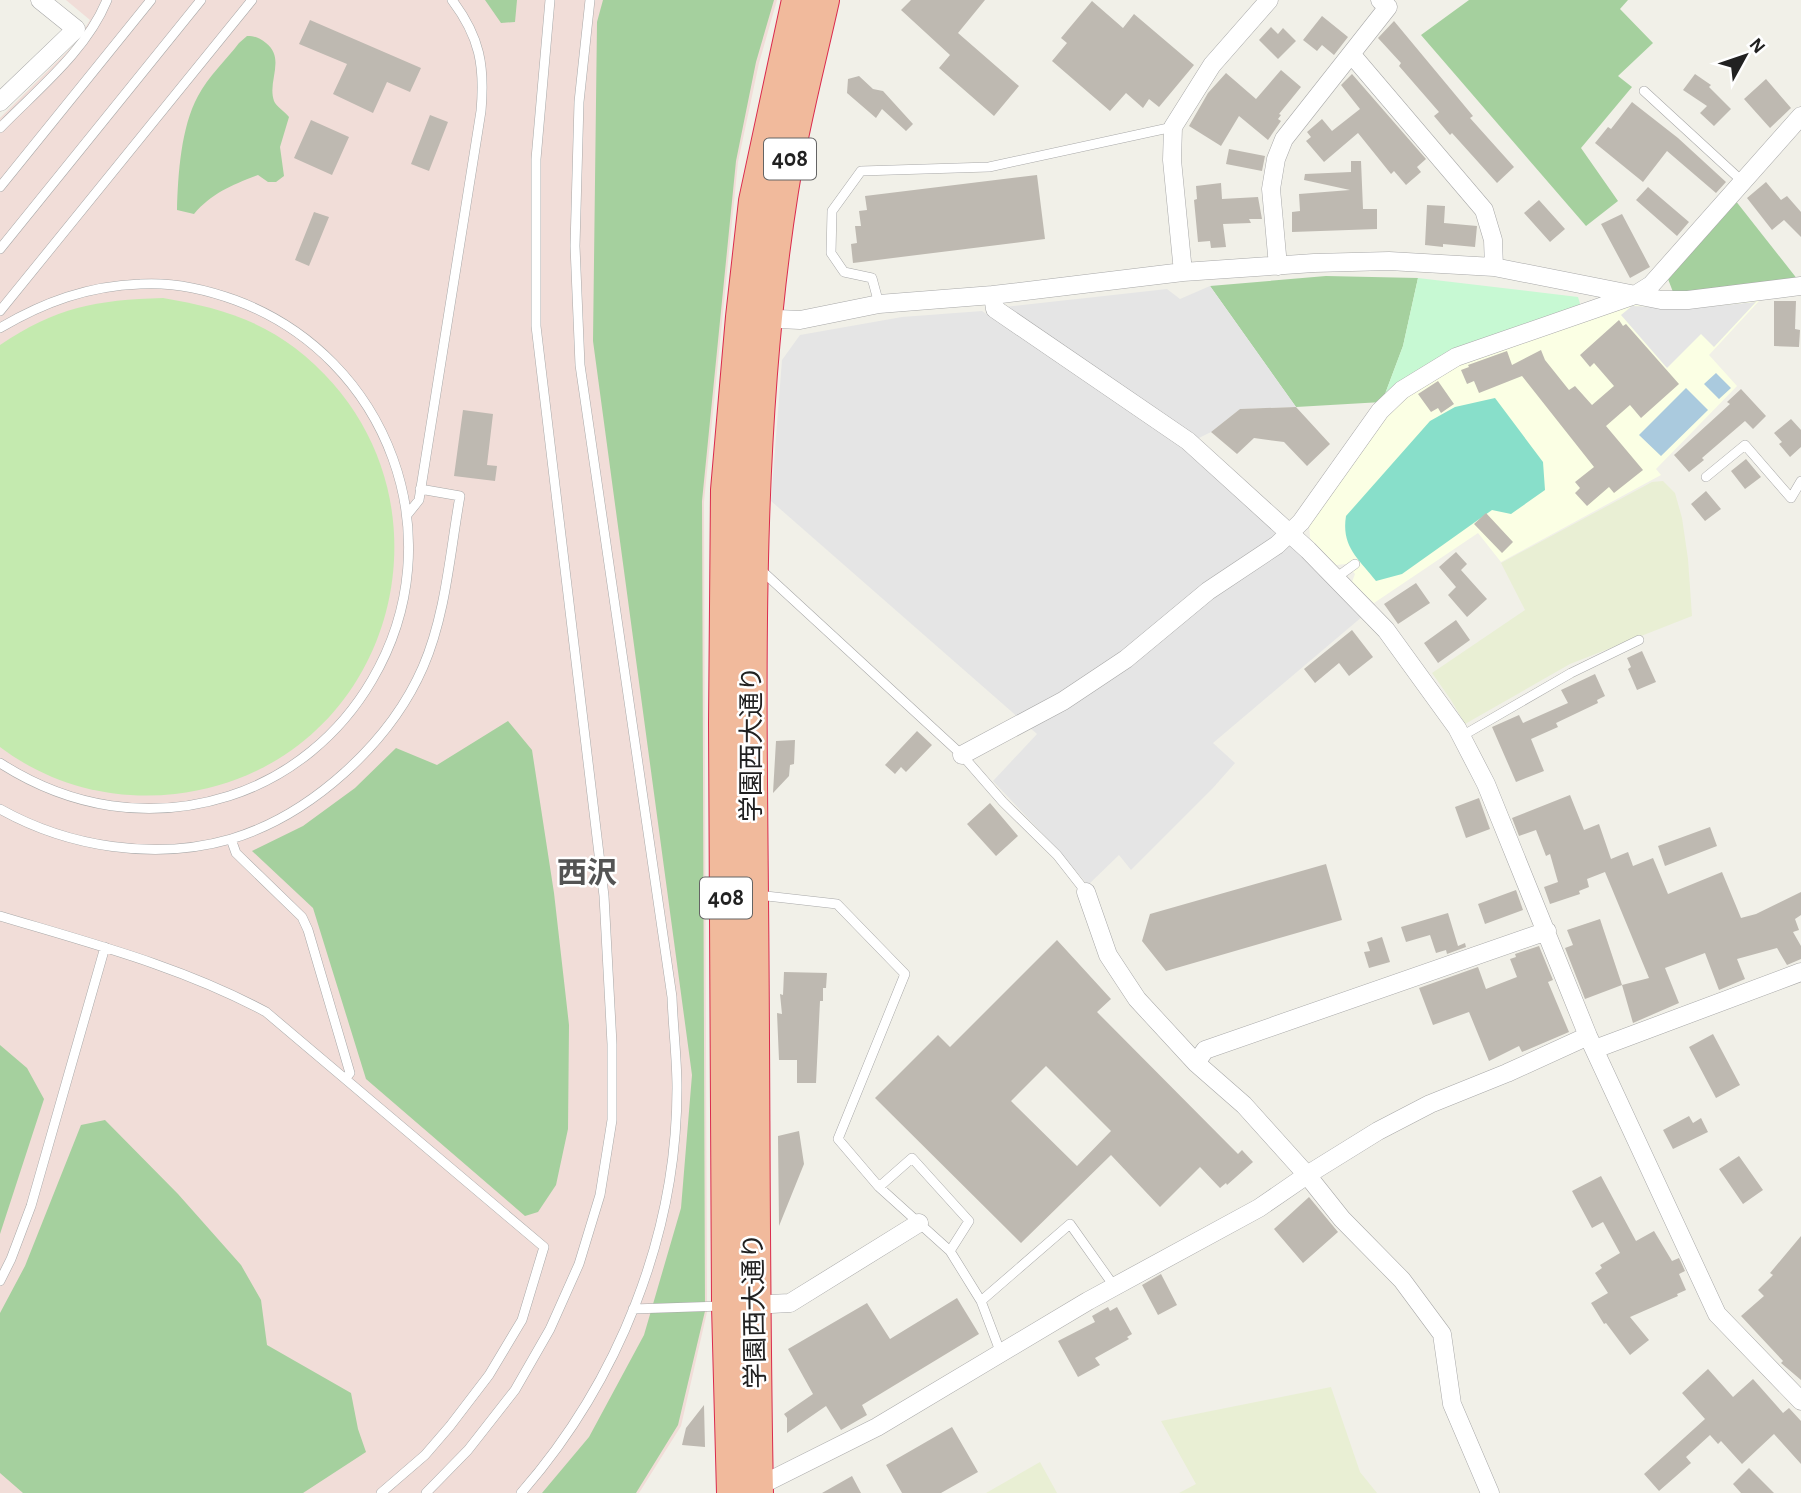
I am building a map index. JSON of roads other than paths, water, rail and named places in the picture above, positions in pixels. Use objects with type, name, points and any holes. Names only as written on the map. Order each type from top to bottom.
[{"type":"highway","name":"学園西大通り","points":[[741,1305],[753,894],[752,565],[759,409],[754,318],[754,201],[797,0]]},
{"type":"highway","name":"学園西大通り","points":[[748,1491],[724,723],[726,491],[754,318],[824,0]]},
{"type":"street","points":[[0,102],[76,29],[40,0]]},
{"type":"street","points":[[1183,272],[1172,160],[1173,127],[1212,65],[1269,0]]},
{"type":"street","points":[[1278,266],[1271,189],[1276,159],[1284,139],[1352,55],[1388,2]]},
{"type":"street","points":[[1352,55],[1484,210],[1493,240],[1494,267]]},
{"type":"street","points":[[962,755],[1063,701],[1126,659],[1208,591],[1277,545],[1301,522],[1380,411],[1402,390],[1456,357],[1635,295],[1651,285],[1801,116]]},
{"type":"street","points":[[754,318],[800,320],[879,304],[993,295],[1183,272],[1389,261],[1494,267],[1661,300],[1688,300],[1801,286]]},
{"type":"street","points":[[993,295],[995,309],[1188,441],[1290,533],[1386,630],[1462,736],[1502,819],[1592,1042],[1717,1314],[1801,1401]]},
{"type":"street","points":[[1086,892],[1108,955],[1137,999],[1196,1063],[1244,1105],[1307,1175],[1342,1219],[1402,1280],[1443,1334],[1452,1404],[1490,1493]]},
{"type":"street","points":[[1196,1063],[1205,1050],[1546,931]]},
{"type":"street","points":[[748,1491],[877,1427],[1000,1351],[1259,1208],[1378,1131],[1430,1104],[1592,1042],[1801,972]]},
{"type":"street","points":[[741,1305],[790,1303],[919,1223]]},
{"type":"lane","points":[[0,128],[70,58],[101,15],[107,0]]},
{"type":"lane","points":[[0,187],[150,0]]},
{"type":"lane","points":[[0,249],[201,0]]},
{"type":"lane","points":[[0,311],[252,0]]},
{"type":"lane","points":[[407,515],[419,500],[484,79],[479,48],[467,19],[452,0]]},
{"type":"lane","points":[[426,1493],[468,1450],[515,1390],[550,1329],[579,1264],[600,1195],[612,1120],[612,1044],[604,896],[536,327],[536,159],[550,0]]},
{"type":"lane","points":[[521,1493],[543,1468],[605,1372],[650,1267],[664,1207],[674,1143],[677,1088],[672,997],[580,365],[575,246],[576,194],[579,102],[590,0]]},
{"type":"lane","points":[[1644,92],[1743,182]]},
{"type":"lane","points":[[879,304],[872,278],[844,272],[831,253],[832,211],[861,171],[989,167],[1173,127]]},
{"type":"lane","points":[[0,328],[31,310],[67,296],[104,287],[142,284],[180,286],[218,294],[254,307],[288,326],[319,349],[361,397],[387,441],[400,477],[407,515],[409,553],[405,591],[396,628],[382,664],[363,697],[338,727],[310,753],[279,774],[244,791],[208,803],[131,809],[93,804],[57,793],[0,764]]},
{"type":"lane","points":[[1706,477],[1745,445],[1791,498],[1801,481]]},
{"type":"lane","points":[[0,809],[50,831],[103,846],[145,850],[187,847],[231,839],[310,801],[346,773],[376,741],[403,705],[423,667],[437,628],[460,496],[420,489]]},
{"type":"lane","points":[[1334,580],[1355,564]]},
{"type":"lane","points":[[752,565],[763,571],[962,755],[1003,802],[1057,855],[1086,892]]},
{"type":"lane","points":[[1462,736],[1571,673],[1639,640]]},
{"type":"lane","points":[[231,839],[236,853],[302,917],[350,1073],[346,1078]]},
{"type":"lane","points":[[753,894],[837,904],[905,974],[838,1139],[879,1187],[950,1251],[981,1301],[1000,1351]]},
{"type":"lane","points":[[0,916],[144,959],[215,987],[266,1012],[544,1247],[522,1320],[489,1375],[425,1455],[381,1493]]},
{"type":"lane","points":[[0,1280],[31,1206],[105,947]]},
{"type":"lane","points":[[879,1187],[912,1158],[970,1221],[950,1251]]},
{"type":"lane","points":[[981,1301],[1070,1224],[1114,1286]]},
{"type":"lane","points":[[633,1309],[741,1305]]},
{"type":"water","points":[[1716,373],[1731,388],[1719,399],[1704,384]]},
{"type":"water","points":[[1686,388],[1708,410],[1661,456],[1639,435]]},
{"type":"district","name":"西沢","points":[[587,874]]}]
